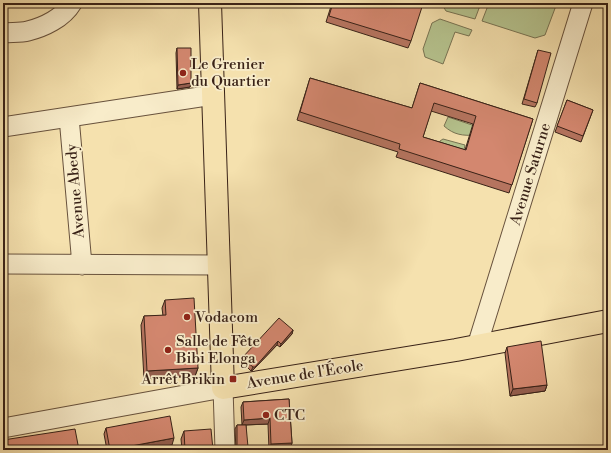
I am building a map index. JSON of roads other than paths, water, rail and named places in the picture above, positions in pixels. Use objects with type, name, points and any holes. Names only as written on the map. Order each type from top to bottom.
[{"type":"main road","points":[[210,3],[223,388]]},
{"type":"main road","name":"Avenue de l'École","points":[[223,388],[477,346],[608,321]]},
{"type":"street","points":[[3,33],[27,31],[49,23],[59,17],[72,3]]},
{"type":"street","name":"Avenue Saturne","points":[[477,346],[583,3]]},
{"type":"street","points":[[3,127],[213,95]]},
{"type":"street","name":"Avenue Abedy","points":[[69,117],[82,265]]},
{"type":"street","points":[[3,264],[218,264]]},
{"type":"street","points":[[223,388],[225,450]]},
{"type":"street","name":"Avenue de l'École","points":[[3,428],[223,388]]},
{"type":"place","name":"Le Grenier du Quartier","points":[[183,73]]},
{"type":"place","name":"Vodacom","points":[[187,317]]},
{"type":"place","name":"Salle de Fête Bibi Elonga","points":[[168,350]]},
{"type":"place","name":"Arrêt Brikin","points":[[233,379]]},
{"type":"place","name":"CTC","points":[[266,415]]}]
